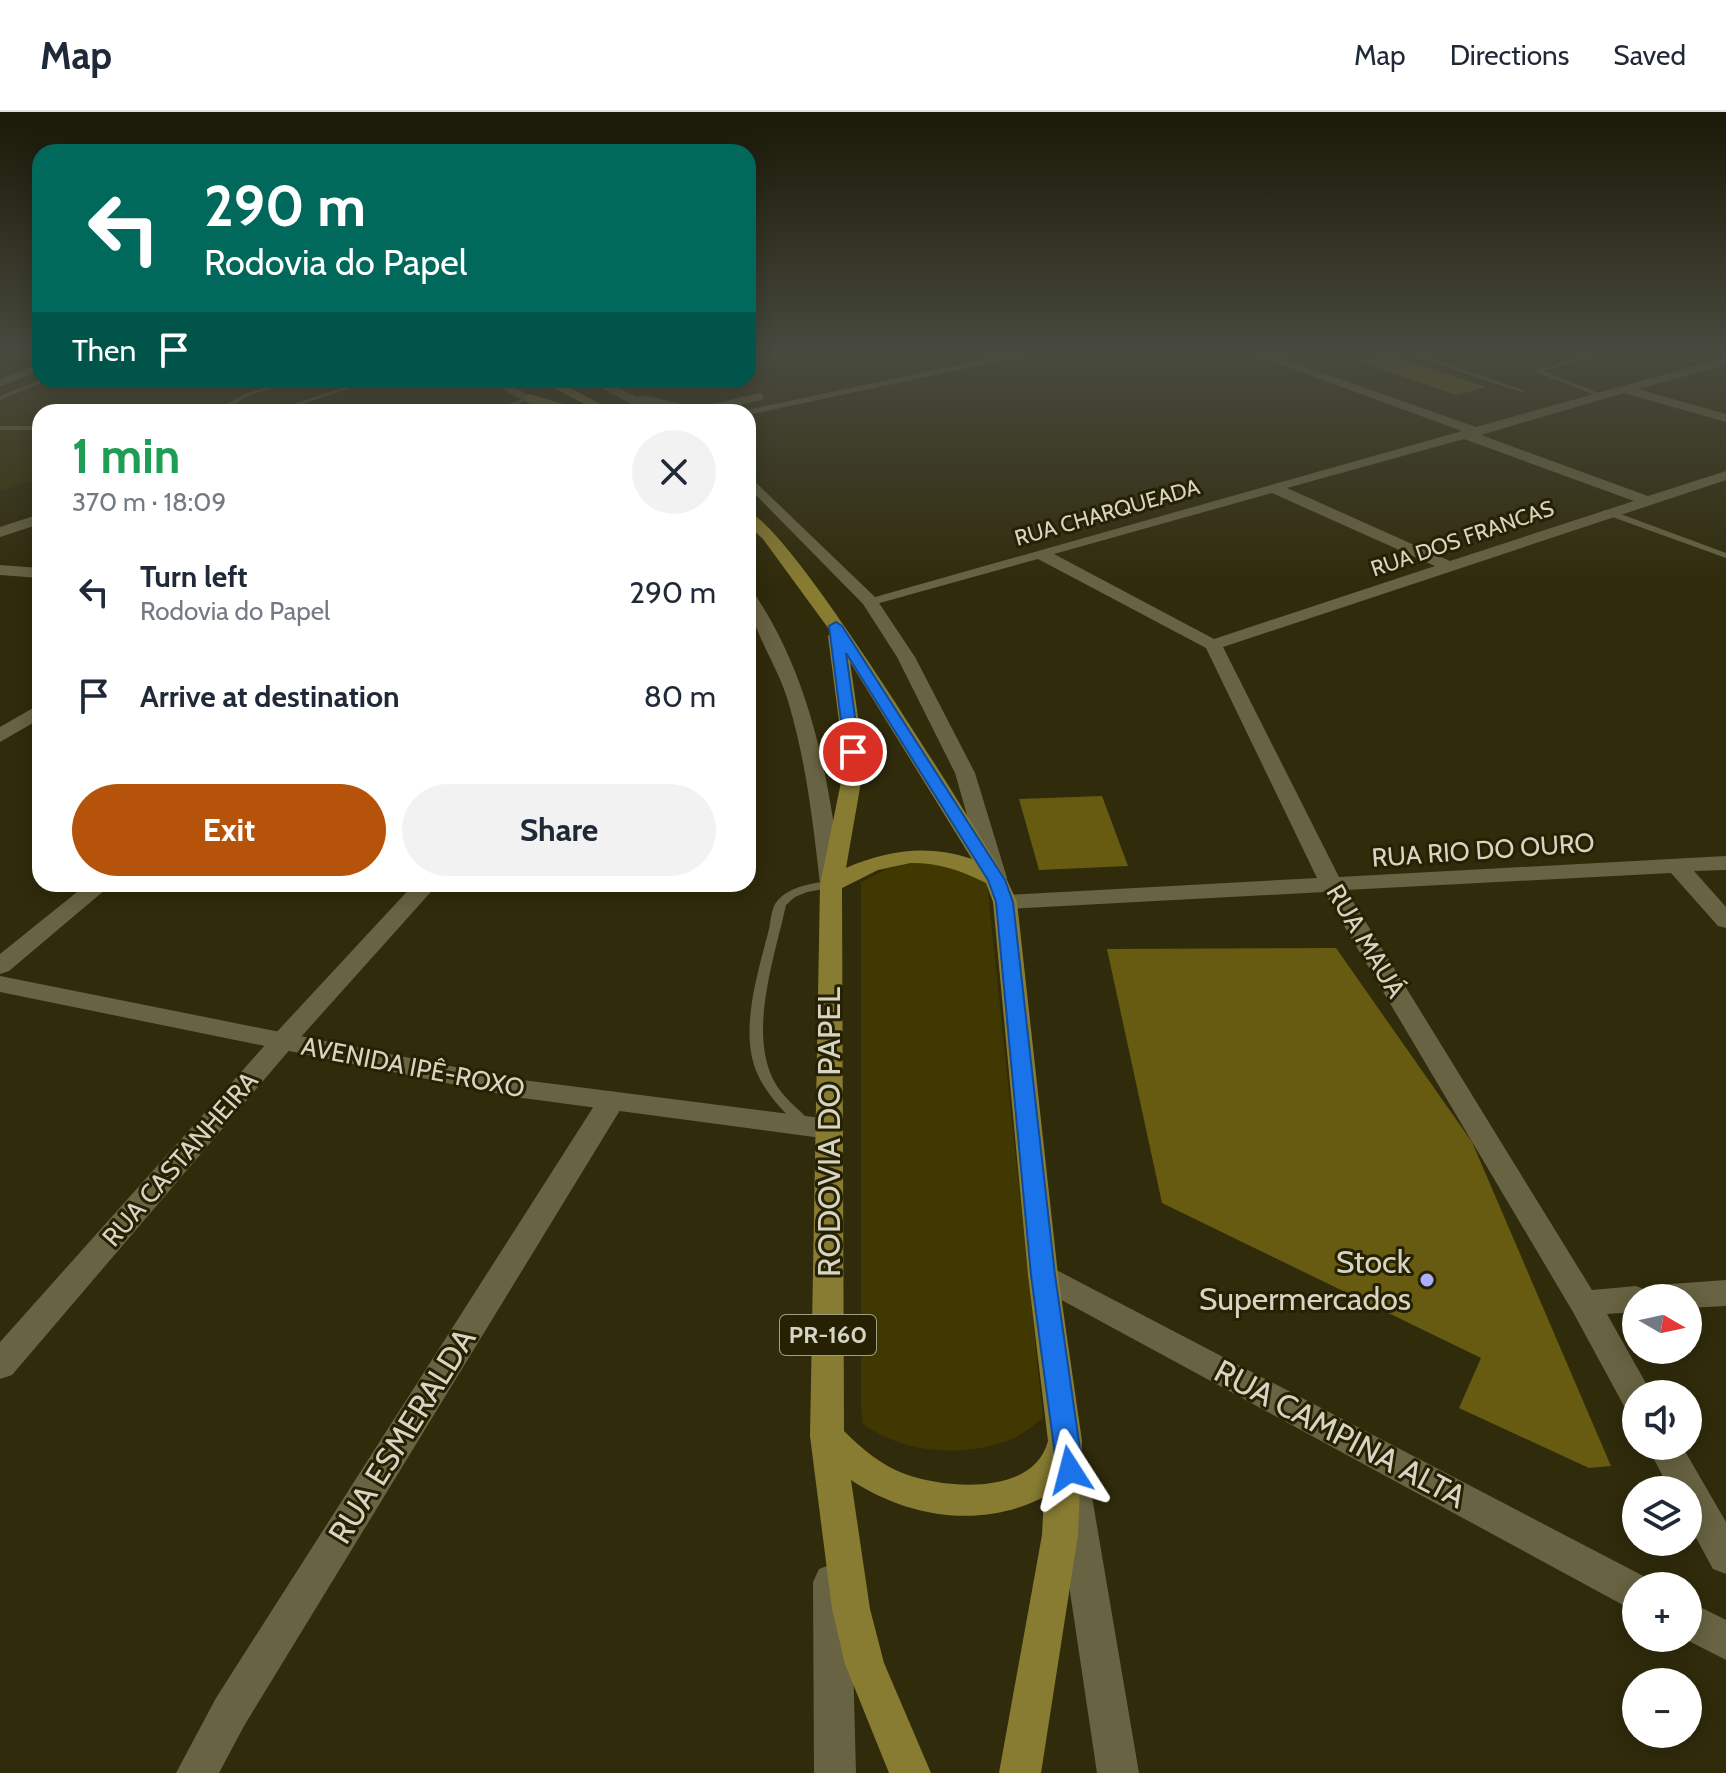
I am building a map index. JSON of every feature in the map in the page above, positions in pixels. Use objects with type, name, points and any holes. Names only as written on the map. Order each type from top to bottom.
[{"type":"main road","name":"RODOVIA DO PAPEL","points":[[756,525],[776,546],[836,626],[1000,891],[1065,1441],[1060,1535],[1020,1773]]},
{"type":"main road","name":"RODOVIA DO PAPEL","points":[[836,626],[853,752],[851,782],[831,885],[818,1127],[827,1436],[851,1609],[865,1664],[910,1773]]},
{"type":"main road","points":[[831,885],[876,861],[928,855],[969,863],[1000,891]]},
{"type":"main road","points":[[827,1436],[844,1456],[906,1491],[986,1501],[1032,1488],[1058,1467],[1065,1441]]},
{"type":"street","points":[[1460,429],[1646,500]]},
{"type":"street","name":"RUA CHARQUEADA","points":[[869,601],[1488,429]]},
{"type":"street","name":"RUA DOS FRANCAS","points":[[1213,645],[1607,512],[1722,479]]},
{"type":"street","points":[[756,487],[869,601],[906,657],[965,773],[1000,891]]},
{"type":"street","points":[[1274,488],[1446,565]]},
{"type":"street","points":[[0,532],[32,522]]},
{"type":"street","points":[[1040,553],[1213,645]]},
{"type":"street","points":[[0,570],[32,572]]},
{"type":"street","points":[[0,582],[19,571]]},
{"type":"street","points":[[756,612],[785,668],[816,763],[831,885]]},
{"type":"street","name":"RUA MAUÁ","points":[[1213,645],[1333,887],[1584,1303],[1627,1380]]},
{"type":"street","points":[[0,736],[32,715]]},
{"type":"street","name":"RUA RIO DO OURO","points":[[1000,891],[1333,887],[1726,863]]},
{"type":"street","points":[[1677,866],[1726,921]]},
{"type":"street","points":[[0,966],[91,892]]},
{"type":"street","name":"RUA CASTANHEIRA","points":[[0,1365],[283,1041],[420,892]]},
{"type":"street","name":"AVENIDA IPÊ-ROXO","points":[[0,984],[484,1082],[611,1102],[818,1127]]},
{"type":"street","name":"RUA ESMERALDA","points":[[197,1773],[230,1712],[611,1102]]},
{"type":"street","name":"RUA CAMPINA ALTA","points":[[1043,1275],[1622,1585]]},
{"type":"street","points":[[1702,1295],[1726,1293]]},
{"type":"street","points":[[1584,1303],[1622,1300]]},
{"type":"street","points":[[827,1436],[837,1714],[835,1773]]},
{"type":"street","points":[[1065,1441],[1118,1773]]},
{"type":"street","points":[[1672,1460],[1726,1557]]},
{"type":"street","points":[[1702,1628],[1726,1641]]},
{"type":"lane","points":[[1607,512],[1726,556]]},
{"type":"lane","points":[[818,1127],[767,1082],[757,1057],[755,1035],[780,904],[791,894],[806,888],[831,885]]},
{"type":"shaded area","points":[[0,429],[32,429],[32,481],[0,491]]},
{"type":"shaded area","points":[[920,861],[986,873],[1043,1418],[1012,1439],[955,1451],[916,1447],[879,1434],[863,1424],[861,1408],[861,882],[887,869]]},
{"type":"building","points":[[1102,796],[1128,866],[1039,870],[1019,799]]},
{"type":"building","name":"Stock Supermercados","points":[[1336,948],[1472,1142],[1611,1466],[1589,1468],[1459,1408],[1481,1358],[1162,1203],[1107,949]]},
{"type":"place","name":"Stock Supermercados","points":[[1427,1280]]},
{"type":"route","points":[[853,752],[836,626],[996,880],[1005,902],[1043,1275],[1070,1470]]}]
